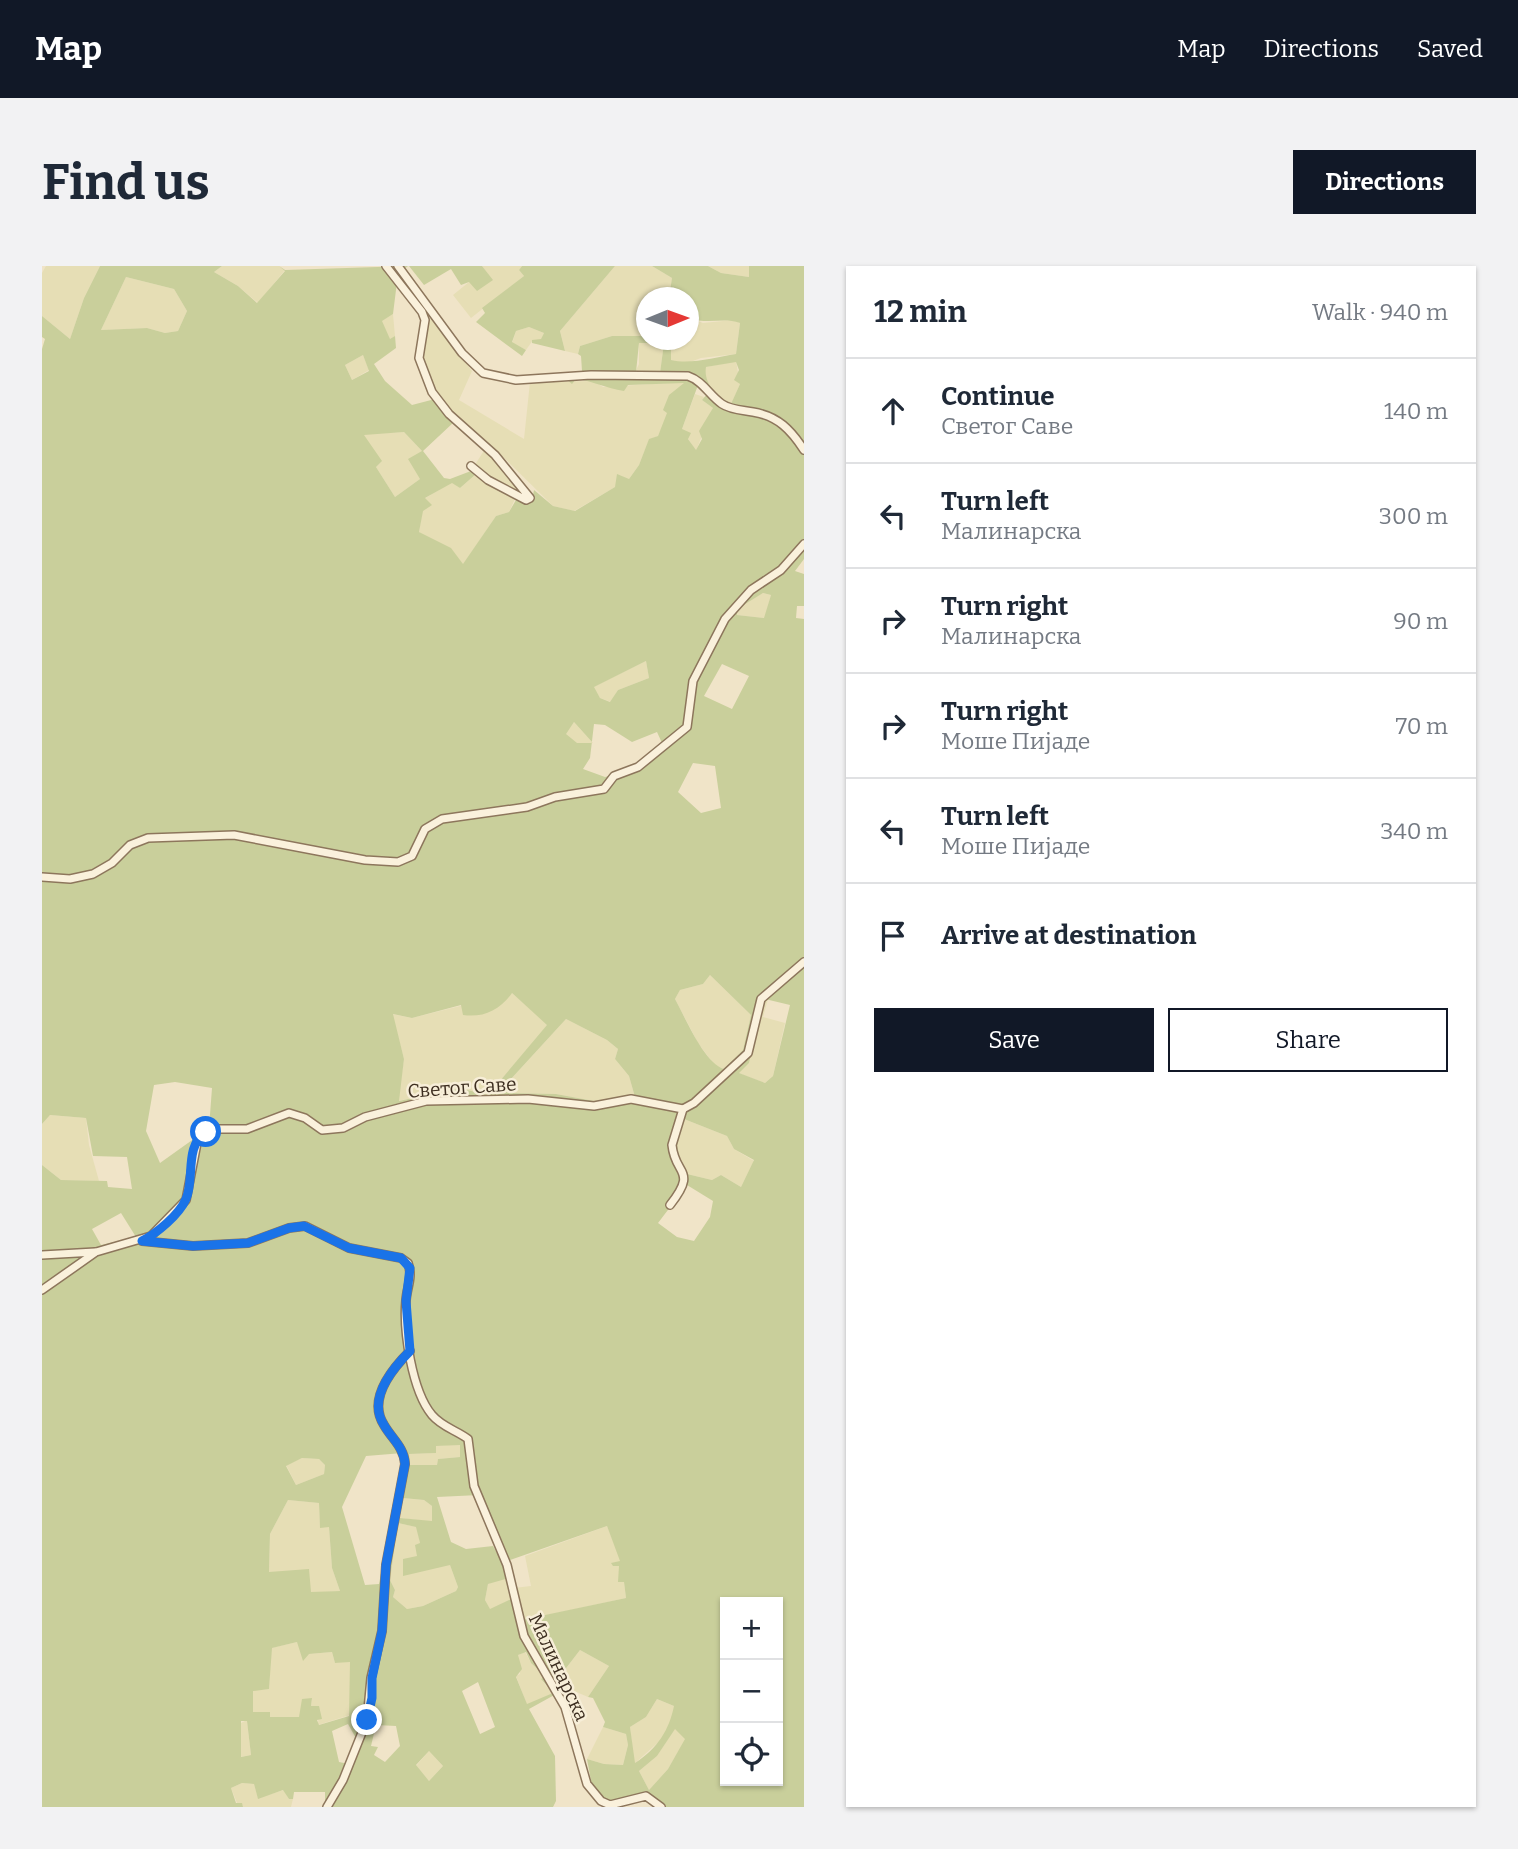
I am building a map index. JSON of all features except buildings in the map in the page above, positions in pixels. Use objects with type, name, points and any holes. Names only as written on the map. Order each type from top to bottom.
[{"type":"street","points":[[386,266],[422,312],[425,320],[419,358],[432,391],[449,414],[495,455],[530,498],[526,500],[501,487],[471,466]]},
{"type":"street","points":[[398,266],[462,353],[483,373],[516,380],[591,375],[688,376],[697,379],[720,403],[732,409],[758,413],[783,424],[794,434],[804,450]]},
{"type":"street","points":[[42,877],[71,879],[93,874],[113,863],[130,845],[148,838],[234,835],[365,860],[398,862],[412,856],[425,829],[442,819],[527,807],[555,797],[604,789],[614,776],[639,767],[687,727],[693,681],[725,619],[751,590],[781,570],[804,544]]},
{"type":"street","points":[[670,1205],[684,1183],[684,1171],[672,1145],[684,1116],[683,1109],[694,1103],[748,1052],[761,999],[804,962]]},
{"type":"street","name":"Светог Саве","points":[[42,1290],[96,1252],[142,1241],[151,1236],[186,1200],[197,1143],[202,1135],[214,1129],[247,1129],[289,1113],[305,1118],[322,1130],[344,1128],[365,1116],[426,1101],[528,1099],[594,1106],[631,1100],[683,1109]]},
{"type":"street","name":"Малинарска","points":[[142,1241],[193,1246],[248,1243],[289,1228],[304,1226],[349,1248],[401,1258],[408,1263],[411,1275],[406,1301],[415,1380],[432,1415],[444,1426],[468,1439],[474,1486],[507,1565],[524,1636],[565,1707],[587,1784],[598,1804],[620,1804],[646,1796],[661,1807]]},
{"type":"street","points":[[42,1255],[96,1252]]},
{"type":"street","points":[[327,1807],[343,1780],[367,1720],[372,1698],[372,1678],[382,1631],[386,1565],[405,1464],[404,1452],[382,1423],[380,1395],[392,1370],[410,1351]]},
{"type":"shaded area","points":[[46,266],[100,266],[84,298],[70,339],[42,316],[42,273]]},
{"type":"shaded area","points":[[222,266],[279,266],[285,270],[258,303],[238,286],[214,272]]},
{"type":"shaded area","points":[[482,266],[522,266],[519,270],[524,276],[471,318],[453,295],[469,282],[492,280]]},
{"type":"shaded area","points":[[615,266],[652,266],[672,278],[671,287],[636,287],[636,336],[612,336],[580,346],[578,354],[565,351],[560,331]]},
{"type":"shaded area","points":[[668,266],[708,266],[698,269]]},
{"type":"shaded area","points":[[708,266],[749,266],[749,277],[721,273]]},
{"type":"shaded area","points":[[126,277],[174,289],[187,311],[178,331],[165,333],[147,328],[101,330]]},
{"type":"shaded area","points":[[393,314],[395,336],[390,340],[381,321]]},
{"type":"shaded area","points":[[432,318],[472,371],[459,400],[524,439],[530,382],[594,381],[603,387],[685,382],[658,436],[649,440],[639,465],[629,479],[574,511],[553,506],[493,447],[454,414],[429,380],[421,351],[427,322]]},
{"type":"shaded area","points":[[733,320],[740,323],[736,354],[701,358],[685,364],[670,360],[670,350],[699,350],[699,322]]},
{"type":"shaded area","points":[[529,327],[544,333],[541,340],[533,340],[526,350],[512,343],[516,331]]},
{"type":"shaded area","points":[[639,350],[663,350],[660,373],[635,372],[639,364]]},
{"type":"shaded area","points":[[363,355],[369,370],[352,380],[345,365]]},
{"type":"shaded area","points":[[736,361],[740,384],[731,405],[711,391],[704,372],[706,367]]},
{"type":"shaded area","points":[[695,394],[704,397],[702,400],[713,408],[696,451],[682,429]]},
{"type":"shaded area","points":[[404,432],[422,451],[420,479],[395,497],[376,467],[381,462],[363,434]]},
{"type":"shaded area","points":[[485,449],[519,490],[509,512],[496,516],[463,565],[419,532],[424,499],[452,482],[460,488],[476,474],[471,471]]},
{"type":"shaded area","points":[[763,593],[771,595],[765,618],[737,615],[737,609],[746,601]]},
{"type":"shaded area","points":[[646,661],[649,678],[618,690],[611,702],[600,698],[593,687]]},
{"type":"shaded area","points":[[574,722],[593,743],[577,744],[565,734]]},
{"type":"shaded area","points":[[710,975],[751,1015],[743,1050],[724,1069],[716,1067],[698,1043],[675,999],[680,990],[703,984]]},
{"type":"shaded area","points":[[512,993],[548,1025],[488,1095],[459,1088],[398,1101],[404,1059],[392,1014],[412,1018]]},
{"type":"shaded area","points":[[765,999],[768,999],[763,1017],[785,1023],[773,1076],[765,1083],[738,1073],[749,1063]]},
{"type":"shaded area","points":[[566,1019],[607,1040],[618,1049],[615,1059],[629,1076],[635,1097],[594,1101],[556,1094],[507,1093],[510,1080]]},
{"type":"shaded area","points":[[50,1115],[86,1118],[89,1145],[99,1181],[61,1180],[42,1165],[42,1124]]},
{"type":"shaded area","points":[[684,1119],[727,1136],[734,1149],[754,1161],[741,1187],[721,1175],[712,1180],[687,1174],[676,1155],[675,1143]]},
{"type":"shaded area","points":[[460,1444],[460,1457],[438,1459],[437,1466],[410,1466],[408,1454],[435,1453],[436,1446]]},
{"type":"shaded area","points":[[302,1458],[319,1459],[325,1465],[324,1474],[296,1485],[286,1465]]},
{"type":"shaded area","points":[[403,1498],[424,1500],[432,1506],[432,1522],[400,1518]]},
{"type":"shaded area","points":[[288,1500],[319,1503],[320,1527],[329,1527],[332,1568],[340,1591],[310,1593],[269,1572],[270,1534]]},
{"type":"shaded area","points":[[398,1523],[417,1527],[420,1543],[450,1565],[458,1587],[456,1591],[423,1606],[407,1609],[393,1597],[395,1590],[390,1580]]},
{"type":"shaded area","points":[[607,1526],[621,1561],[619,1582],[624,1582],[626,1598],[520,1621],[514,1588],[531,1586],[525,1556]]},
{"type":"shaded area","points":[[509,1578],[511,1599],[490,1610],[485,1600],[488,1584]]},
{"type":"shaded area","points":[[297,1642],[309,1654],[332,1652],[335,1663],[350,1661],[350,1715],[318,1725],[319,1706],[311,1706],[312,1699],[299,1717],[270,1717],[253,1712],[253,1690],[269,1689],[271,1648]]},
{"type":"shaded area","points":[[580,1650],[609,1666],[588,1697],[567,1688],[560,1676]]},
{"type":"shaded area","points":[[525,1652],[531,1663],[545,1676],[541,1679],[554,1693],[527,1705],[516,1676],[520,1674],[518,1655]]},
{"type":"shaded area","points":[[657,1699],[674,1706],[675,1712],[663,1738],[634,1764],[630,1727],[646,1717]]},
{"type":"shaded area","points":[[247,1720],[251,1755],[240,1757],[239,1724]]},
{"type":"shaded area","points":[[603,1727],[626,1734],[628,1745],[623,1765],[604,1764],[587,1759]]},
{"type":"shaded area","points":[[675,1728],[686,1739],[668,1769],[649,1790],[639,1771],[657,1756]]},
{"type":"shaded area","points":[[429,1751],[443,1766],[429,1781],[416,1766]]},
{"type":"shaded area","points":[[242,1783],[254,1784],[258,1798],[284,1790],[289,1799],[293,1799],[291,1807],[243,1807],[241,1803],[237,1803],[231,1788]]},
{"type":"green space","points":[[100,266],[222,266],[214,272],[238,286],[257,303],[285,271],[279,266],[285,270],[408,266],[398,274],[393,314],[382,321],[390,339],[395,336],[396,348],[374,364],[385,381],[412,405],[435,399],[454,422],[423,451],[444,478],[450,479],[471,471],[476,474],[460,488],[452,483],[425,498],[432,505],[423,511],[419,532],[451,548],[463,564],[496,516],[509,512],[516,500],[526,504],[532,500],[534,490],[553,506],[575,511],[615,487],[617,474],[629,479],[639,465],[649,439],[658,436],[667,413],[663,410],[669,395],[684,383],[628,385],[624,391],[576,379],[572,384],[565,378],[582,371],[581,356],[578,354],[580,346],[612,336],[636,336],[636,350],[638,350],[636,372],[660,373],[663,350],[671,350],[671,360],[679,361],[736,354],[740,323],[699,320],[699,287],[671,287],[672,278],[652,266],[708,266],[721,273],[749,277],[749,266],[804,266],[804,559],[795,571],[804,574],[804,606],[797,606],[796,618],[804,619],[804,1807],[657,1807],[646,1798],[611,1807],[592,1786],[587,1759],[604,1764],[623,1765],[628,1745],[626,1734],[603,1727],[605,1722],[593,1698],[588,1697],[609,1666],[580,1650],[560,1676],[567,1688],[529,1709],[555,1756],[556,1801],[553,1807],[325,1807],[325,1792],[294,1792],[293,1799],[289,1799],[283,1790],[258,1799],[254,1784],[242,1783],[231,1788],[236,1803],[242,1803],[243,1807],[42,1807],[42,1165],[61,1180],[107,1181],[108,1187],[132,1189],[127,1157],[93,1156],[86,1118],[50,1115],[42,1124],[42,349],[45,339],[42,337],[42,316],[70,339],[84,298]],"holes":[[[126,277],[174,289],[187,311],[178,331],[165,333],[147,328],[101,330]],[[363,355],[369,371],[352,380],[345,365]],[[736,362],[739,370],[734,380],[740,384],[731,404],[717,394],[707,379],[706,367]],[[698,385],[708,393],[702,400],[713,408],[699,431],[702,439],[696,450],[688,439],[691,433],[682,429]],[[404,432],[422,451],[408,459],[420,479],[395,497],[376,467],[382,461],[364,435]],[[763,593],[771,595],[764,618],[737,615],[737,609]],[[646,661],[649,678],[618,690],[610,702],[600,698],[594,687]],[[722,664],[749,676],[732,709],[704,696]],[[574,722],[592,742],[594,724],[605,725],[632,742],[657,732],[662,743],[648,765],[605,777],[583,769],[590,758],[592,743],[577,743],[566,734]],[[693,763],[715,766],[721,808],[701,813],[678,792]],[[710,975],[751,1015],[743,1050],[724,1069],[702,1049],[675,999],[680,990],[703,984]],[[512,993],[547,1025],[488,1095],[459,1088],[399,1101],[404,1059],[393,1014],[412,1018],[461,1005],[463,1015],[477,1015],[490,1012]],[[765,999],[790,1005],[773,1076],[765,1083],[739,1073],[749,1063]],[[566,1019],[607,1040],[618,1049],[615,1059],[629,1076],[635,1097],[594,1101],[556,1094],[507,1093],[510,1080]],[[175,1082],[212,1088],[209,1128],[160,1163],[146,1131],[154,1085]],[[684,1119],[727,1136],[734,1149],[754,1160],[741,1187],[721,1175],[712,1180],[687,1174],[677,1147]],[[687,1185],[713,1201],[710,1217],[694,1241],[677,1237],[658,1223]],[[121,1213],[136,1237],[101,1245],[92,1229]],[[460,1445],[460,1457],[438,1459],[437,1465],[410,1465],[409,1454],[436,1453],[436,1446]],[[403,1453],[398,1491],[403,1498],[424,1500],[432,1506],[432,1521],[400,1518],[384,1557],[379,1584],[365,1585],[342,1507],[366,1456]],[[302,1458],[319,1459],[325,1465],[324,1474],[296,1485],[286,1466]],[[479,1495],[507,1561],[607,1526],[620,1561],[611,1563],[613,1566],[619,1566],[618,1582],[624,1582],[626,1598],[526,1619],[520,1621],[520,1630],[511,1599],[490,1609],[485,1600],[488,1584],[509,1578],[493,1546],[466,1549],[451,1542],[437,1497]],[[288,1500],[319,1503],[320,1528],[329,1527],[332,1568],[340,1591],[311,1592],[309,1569],[269,1572],[270,1534]],[[398,1523],[416,1527],[420,1543],[415,1545],[417,1556],[403,1559],[403,1576],[450,1565],[458,1587],[456,1591],[423,1606],[407,1609],[393,1597],[395,1590],[390,1580]],[[297,1642],[303,1661],[309,1654],[332,1652],[335,1663],[350,1662],[349,1716],[319,1725],[317,1720],[322,1719],[319,1706],[311,1706],[312,1698],[302,1699],[299,1717],[270,1717],[270,1712],[253,1712],[253,1691],[269,1689],[272,1648]],[[526,1652],[531,1663],[545,1676],[541,1679],[553,1693],[527,1704],[516,1677],[522,1669],[518,1655]],[[478,1682],[495,1727],[480,1734],[462,1691]],[[657,1699],[674,1706],[666,1731],[656,1745],[635,1763],[630,1727],[646,1717]],[[241,1721],[247,1721],[251,1755],[241,1757]],[[348,1724],[357,1740],[354,1765],[339,1762],[332,1731]],[[376,1725],[396,1726],[400,1746],[385,1762],[374,1755],[378,1747],[371,1746]],[[675,1729],[685,1739],[668,1769],[649,1790],[639,1771],[657,1756]],[[429,1751],[443,1766],[429,1781],[416,1765]]]},
{"type":"green space","points":[[409,266],[482,266],[493,280],[477,291],[469,282],[461,285],[451,269],[424,285]]},
{"type":"green space","points":[[522,266],[615,266],[560,331],[565,351],[532,343],[532,340],[541,339],[544,333],[529,327],[516,331],[512,342],[526,350],[522,356],[476,322],[485,313],[482,308],[524,276],[519,270]]},
{"type":"route","points":[[206,1132],[197,1143],[189,1172],[186,1200],[151,1236],[142,1241],[193,1246],[248,1243],[279,1231],[304,1226],[358,1251],[401,1258],[410,1268],[411,1280],[406,1301],[410,1351],[392,1370],[380,1395],[382,1423],[404,1452],[405,1464],[386,1565],[382,1631],[367,1720]]}]
